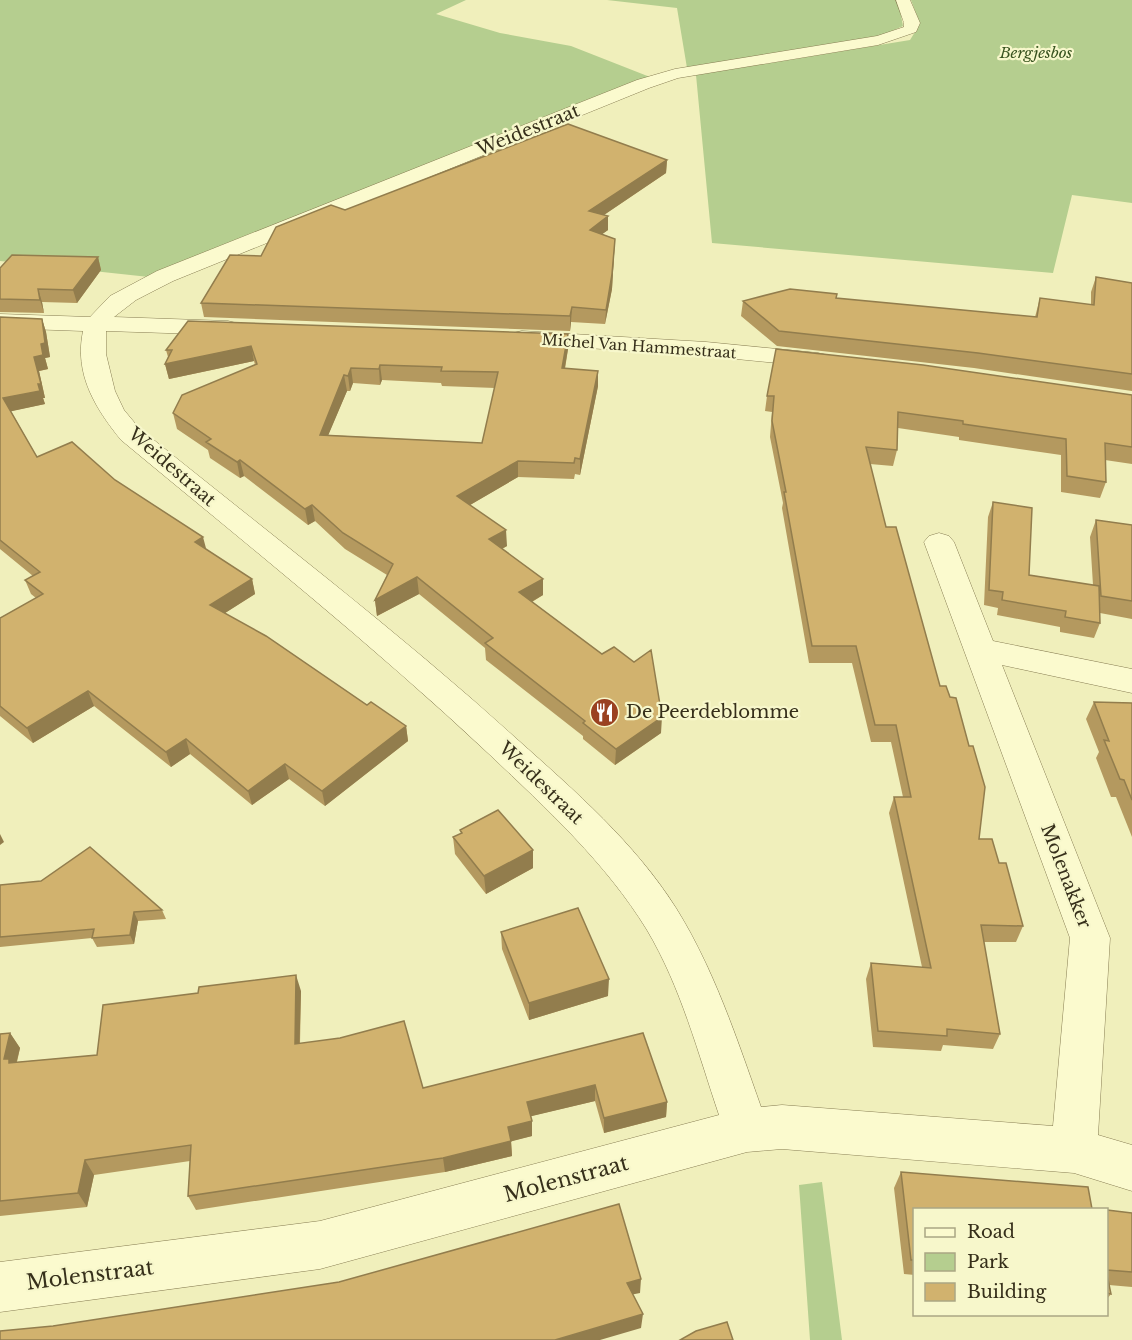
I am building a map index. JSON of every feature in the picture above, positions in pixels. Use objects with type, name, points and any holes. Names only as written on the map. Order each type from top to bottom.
[{"type":"street","name":"Weidestraat","points":[[747,1130],[699,995],[661,919],[625,870],[576,815],[454,699],[130,434],[109,408],[98,381],[94,339],[97,324],[111,309],[123,299],[165,276],[660,77],[878,40],[904,33],[912,23],[903,0]]},
{"type":"street","points":[[0,321],[252,329]]},
{"type":"street","name":"Michel Van Hammestraat","points":[[501,337],[706,349],[842,363]]},
{"type":"street","name":"Molenakker","points":[[939,542],[1089,938],[1074,1150]]},
{"type":"street","points":[[979,649],[1132,681]]},
{"type":"street","name":"Molenstraat","points":[[0,1287],[320,1245],[747,1130],[782,1127],[1074,1150],[1132,1168]]},
{"type":"green space","points":[[0,0],[466,0],[436,14],[500,33],[571,46],[650,77],[149,277],[0,261]]},
{"type":"green space","points":[[607,0],[898,0],[903,26],[881,36],[687,68],[677,8]]},
{"type":"green space","name":"Bergjesbos","points":[[911,0],[1132,0],[1132,203],[1072,195],[1053,273],[712,243],[696,75],[910,40],[920,24]]},
{"type":"green space","points":[[822,1182],[842,1340],[810,1340],[799,1185]]},
{"type":"building","points":[[568,124],[667,160],[589,211],[608,216],[590,230],[615,239],[606,310],[572,307],[570,316],[201,303],[230,255],[261,256],[276,227],[331,205],[345,210]]},
{"type":"building","points":[[12,255],[98,257],[73,290],[38,289],[40,300],[0,299],[0,268]]},
{"type":"building","points":[[1096,277],[1132,283],[1132,374],[978,353],[779,331],[743,301],[790,289],[837,294],[836,298],[1037,317],[1040,298],[1094,305]]},
{"type":"building","points":[[0,317],[42,319],[45,343],[41,344],[43,355],[34,357],[41,384],[38,384],[40,391],[3,398],[37,457],[72,442],[115,480],[203,537],[195,542],[252,579],[210,605],[266,636],[367,705],[371,702],[406,726],[322,791],[285,764],[248,791],[186,739],[166,752],[88,691],[27,728],[0,706],[0,618],[43,594],[25,580],[40,572],[0,540]]},
{"type":"building","points":[[188,321],[568,334],[562,368],[598,371],[580,459],[575,458],[574,463],[518,461],[457,496],[506,530],[489,539],[543,579],[519,592],[602,654],[614,647],[634,662],[651,650],[662,717],[616,749],[583,723],[585,721],[485,643],[493,638],[417,577],[375,600],[393,564],[343,533],[312,505],[305,509],[240,460],[237,462],[206,442],[211,439],[173,413],[182,395],[257,364],[251,346],[165,364],[172,350],[166,350]],"holes":[[[380,365],[442,367],[441,371],[498,372],[482,443],[320,435],[344,375],[348,376],[351,368],[379,369]]]},
{"type":"building","points":[[776,349],[923,365],[1132,395],[1132,447],[1105,443],[1106,482],[1067,476],[1066,439],[963,424],[963,421],[898,412],[897,450],[866,447],[886,527],[896,527],[940,686],[946,686],[950,697],[956,698],[969,746],[973,746],[985,787],[979,839],[992,839],[999,863],[1006,863],[1023,926],[981,925],[1000,1034],[947,1029],[947,1036],[878,1031],[871,963],[931,968],[894,797],[911,797],[896,725],[875,725],[856,646],[812,646],[772,421],[774,396],[767,396]]},
{"type":"building","points":[[993,502],[1032,508],[1029,575],[1099,586],[1100,623],[1065,617],[1066,611],[1002,600],[1003,592],[989,590]]},
{"type":"building","points":[[1096,520],[1132,525],[1132,601],[1101,596]]},
{"type":"building","points":[[1094,702],[1132,703],[1132,800],[1124,780],[1120,779],[1104,740],[1109,741]]},
{"type":"building","points":[[498,810],[533,850],[484,876],[453,837],[462,833],[460,830]]},
{"type":"building","points":[[90,847],[162,910],[134,912],[130,935],[92,938],[94,929],[0,937],[0,885],[41,881]]},
{"type":"building","points":[[578,908],[609,979],[529,1003],[501,932]]},
{"type":"building","points":[[296,975],[295,1044],[340,1038],[404,1021],[423,1088],[643,1033],[667,1102],[604,1118],[595,1085],[527,1102],[532,1121],[508,1127],[511,1141],[443,1158],[188,1196],[191,1145],[85,1160],[78,1193],[0,1201],[0,1034],[10,1033],[4,1059],[9,1059],[9,1063],[97,1055],[103,1005],[198,993],[199,987]]},
{"type":"building","points":[[901,1172],[1088,1187],[1092,1208],[913,1208],[913,1260],[911,1260]]},
{"type":"building","points":[[619,1204],[641,1279],[627,1283],[643,1314],[555,1340],[0,1340],[0,1331],[53,1326],[339,1282]]},
{"type":"building","points":[[1108,1210],[1132,1213],[1132,1272],[1108,1270]]},
{"type":"building","points":[[727,1322],[733,1340],[680,1340],[696,1331]]},
{"type":"place","name":"De Peerdeblomme","points":[[605,712]]}]
